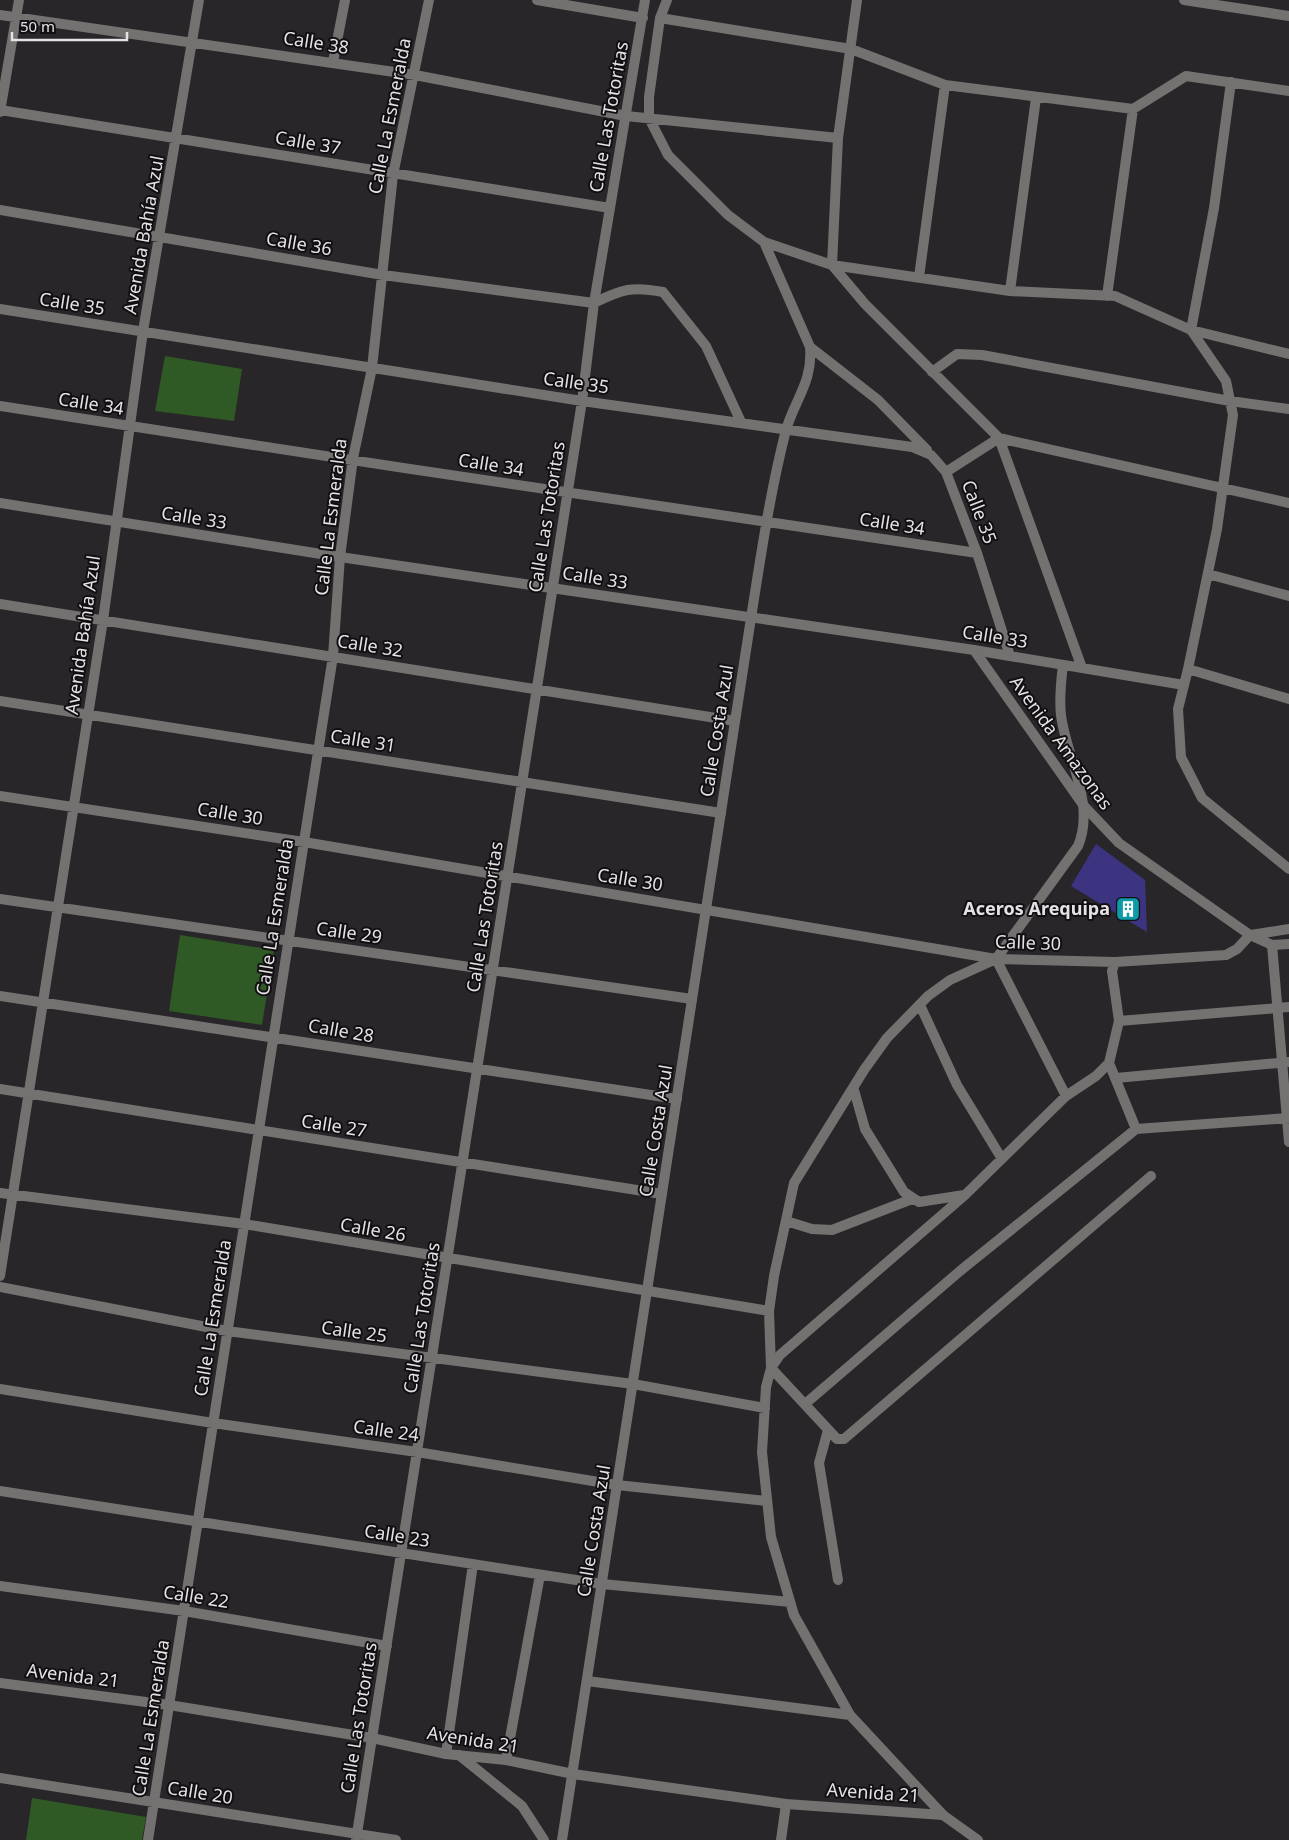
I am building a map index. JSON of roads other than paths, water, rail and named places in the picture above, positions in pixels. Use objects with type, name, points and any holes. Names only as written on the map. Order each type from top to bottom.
[{"type":"street","points":[[0,111],[19,0]]},
{"type":"street","name":"Avenida Bahía Azul","points":[[0,1276],[88,715],[143,332],[178,137],[199,0]]},
{"type":"street","points":[[333,62],[345,0]]},
{"type":"street","name":"Calle La Esmeralda","points":[[148,1840],[333,656],[340,557],[353,458],[372,368],[393,175],[429,0]]},
{"type":"street","points":[[537,0],[642,18]]},
{"type":"street","name":"Calle Las Totoritas","points":[[357,1837],[568,494],[594,303],[645,0]]},
{"type":"street","points":[[667,0],[660,18],[649,97],[649,118],[668,155],[728,215],[764,242],[832,265],[1010,290],[1115,296],[1191,330],[1289,354]]},
{"type":"street","points":[[857,0],[838,138],[832,265],[865,304],[999,438],[1082,668]]},
{"type":"street","points":[[1184,0],[1289,16]]},
{"type":"street","name":"Calle 38","points":[[0,15],[193,41],[415,75],[626,116],[838,138]]},
{"type":"street","points":[[660,18],[851,49],[945,85],[1132,110],[1186,76],[1289,91]]},
{"type":"street","points":[[1231,82],[1214,208],[1191,330],[1226,381],[1233,414],[1223,488],[1208,574],[1178,709],[1182,757],[1202,798],[1289,868]]},
{"type":"street","points":[[919,277],[945,85]]},
{"type":"street","points":[[1010,290],[1036,98]]},
{"type":"street","points":[[1107,296],[1132,110]]},
{"type":"street","name":"Calle 37","points":[[0,111],[178,137],[393,175],[610,208]]},
{"type":"street","name":"Calle 36","points":[[0,210],[383,275],[594,303]]},
{"type":"street","points":[[764,242],[810,347],[878,400],[931,455]]},
{"type":"street","points":[[594,303],[614,293],[639,288],[663,292],[706,346],[741,422]]},
{"type":"street","name":"Calle 35","points":[[0,309],[582,400],[912,447],[931,455],[946,472],[977,553],[1010,656]]},
{"type":"street","name":"Calle Costa Azul","points":[[562,1840],[766,521],[787,428],[811,365],[810,347]]},
{"type":"street","points":[[932,372],[957,354],[982,355],[1230,401],[1289,409]]},
{"type":"street","name":"Calle 34","points":[[0,406],[353,458],[568,494],[766,521],[977,553]]},
{"type":"street","points":[[946,472],[999,438],[1289,503]]},
{"type":"street","name":"Calle 33","points":[[0,503],[340,557],[974,650],[1184,685]]},
{"type":"street","points":[[1208,574],[1289,596]]},
{"type":"street","name":"Calle 32","points":[[0,604],[736,721]]},
{"type":"street","name":"Avenida Amazonas","points":[[974,650],[1084,806],[1118,843],[1250,936],[1272,945],[1289,944]]},
{"type":"street","points":[[978,1840],[943,1814],[850,1715],[794,1615],[771,1537],[762,1452],[766,1387],[771,1368],[769,1311],[774,1276],[794,1183],[854,1090],[864,1070],[888,1038],[928,996],[950,980],[996,960],[1078,846],[1082,837],[1084,806],[1061,715],[1063,664]]},
{"type":"street","points":[[1188,669],[1289,699]]},
{"type":"street","name":"Calle 31","points":[[0,701],[721,814]]},
{"type":"street","name":"Calle 30","points":[[0,796],[304,842],[706,909],[996,960],[1115,962],[1226,955],[1237,949],[1250,936]]},
{"type":"street","name":"Calle 29","points":[[0,899],[692,999]]},
{"type":"street","points":[[1250,936],[1289,929]]},
{"type":"street","points":[[1272,945],[1284,1008],[1289,1142]]},
{"type":"street","points":[[996,960],[1066,1096]]},
{"type":"street","points":[[771,1368],[780,1355],[965,1194],[1066,1096],[1096,1076],[1109,1063],[1119,1021],[1112,971],[1115,962]]},
{"type":"street","name":"Calle 28","points":[[0,996],[273,1036],[477,1070],[677,1099]]},
{"type":"street","points":[[920,1006],[957,1085],[1002,1159]]},
{"type":"street","points":[[1119,1021],[1284,1008]]},
{"type":"street","points":[[1116,1078],[1286,1062]]},
{"type":"street","points":[[1109,1063],[1136,1129]]},
{"type":"street","name":"Calle 27","points":[[0,1089],[662,1194]]},
{"type":"street","points":[[854,1090],[865,1129],[898,1184],[912,1199]]},
{"type":"street","points":[[805,1404],[960,1271],[1136,1129],[1287,1118]]},
{"type":"street","points":[[771,1368],[836,1439],[844,1439],[1150,1176]]},
{"type":"street","name":"Calle 26","points":[[0,1193],[244,1224],[769,1311]]},
{"type":"street","points":[[786,1221],[812,1229],[832,1230],[912,1199],[926,1202],[965,1194]]},
{"type":"street","name":"Calle 25","points":[[0,1287],[228,1331],[633,1384],[765,1408]]},
{"type":"street","name":"Calle 24","points":[[0,1389],[213,1423],[417,1452],[617,1485],[767,1501]]},
{"type":"street","points":[[828,1430],[819,1463],[838,1580]]},
{"type":"street","name":"Calle 23","points":[[0,1491],[602,1584],[790,1602]]},
{"type":"street","points":[[446,1754],[473,1564]]},
{"type":"street","points":[[506,1760],[540,1574]]},
{"type":"street","name":"Calle 22","points":[[0,1586],[184,1611],[387,1646]]},
{"type":"street","points":[[587,1681],[850,1715]]},
{"type":"street","name":"Avenida 21","points":[[0,1683],[169,1705],[372,1738],[446,1754],[506,1760],[573,1774],[786,1804],[943,1814]]},
{"type":"street","points":[[459,1755],[522,1806],[544,1840]]},
{"type":"street","name":"Calle 20","points":[[0,1778],[357,1837],[396,1840]]},
{"type":"street","points":[[781,1840],[786,1804]]},
{"type":"place","name":"Aceros Arequipa","points":[[1128,909]]}]
